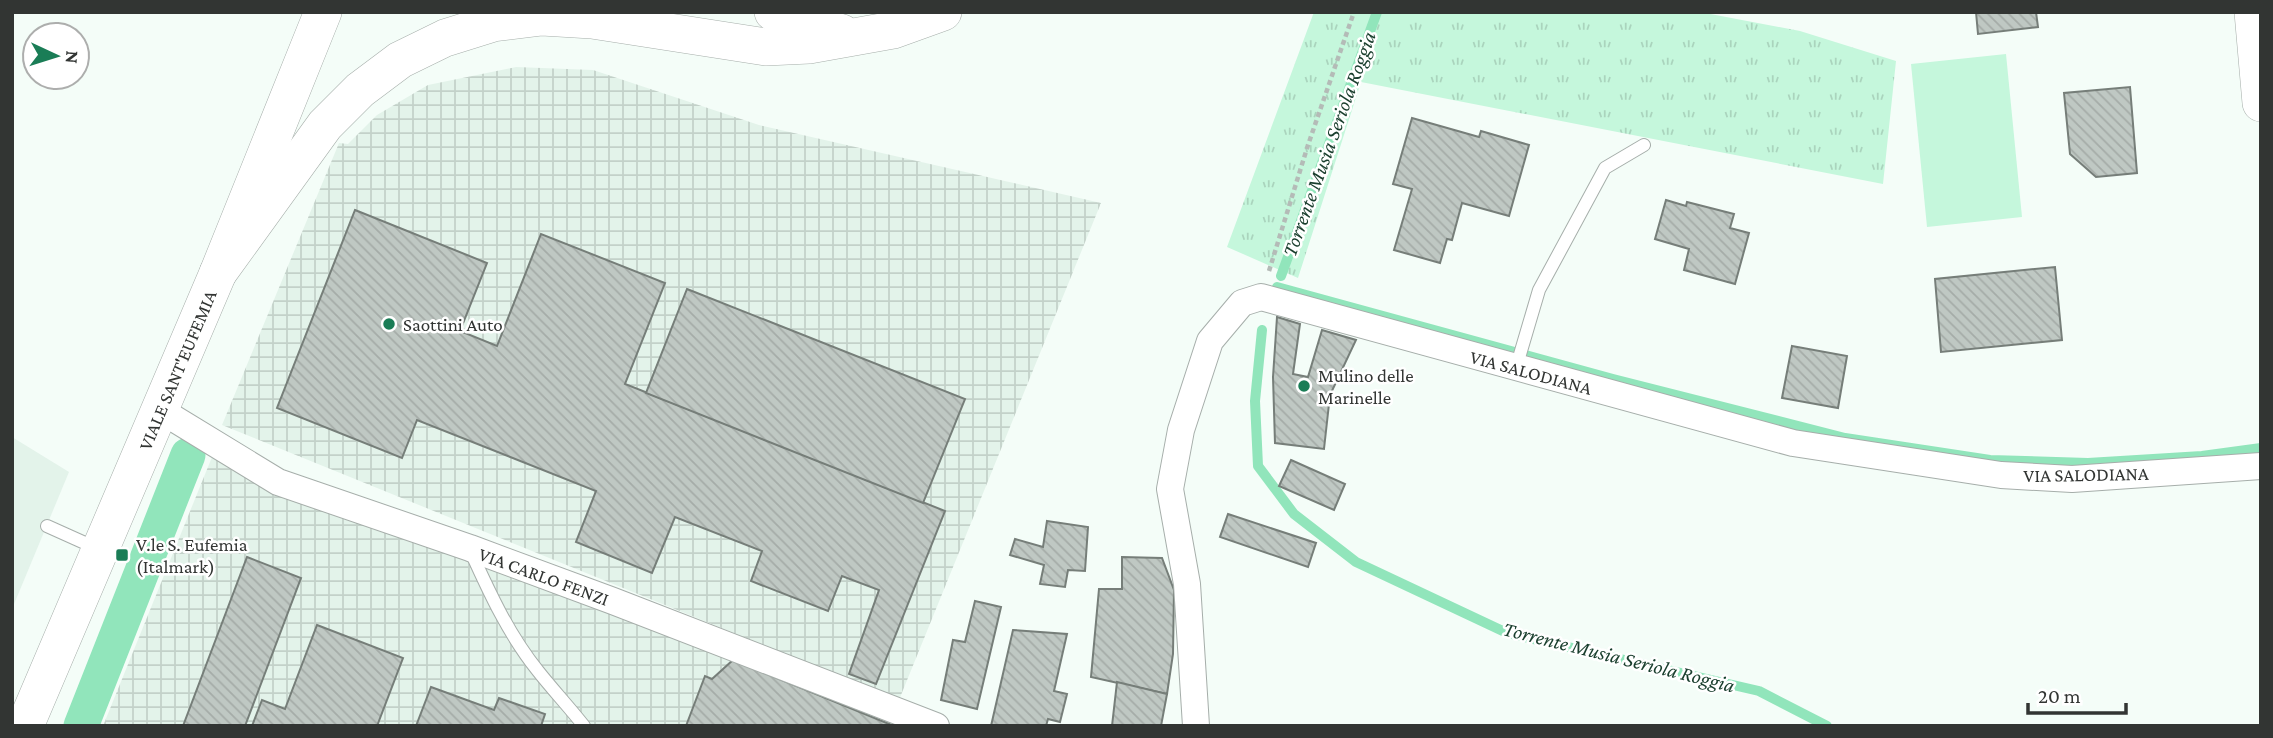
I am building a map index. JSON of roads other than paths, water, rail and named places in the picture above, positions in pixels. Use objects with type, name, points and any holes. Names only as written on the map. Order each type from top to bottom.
[{"type":"main road","name":"VIALE SANT'EUFEMIA","points":[[25,726],[218,273],[323,12]]},
{"type":"main road","points":[[773,12],[803,23],[860,37]]},
{"type":"main road","points":[[218,273],[325,125],[360,90],[400,60],[444,38],[493,23],[542,17],[592,19],[766,47],[809,45],[906,26],[943,12]]},
{"type":"main road","points":[[2252,12],[2261,103]]},
{"type":"street","name":"VIA SALODIANA","points":[[1196,726],[1187,584],[1170,489],[1181,430],[1210,341],[1242,303],[1261,297],[1793,443],[2001,475],[2072,479],[2261,466]]},
{"type":"street","name":"VIA CARLO FENZI","points":[[160,410],[278,482],[470,548],[936,726]]},
{"type":"lane","points":[[1516,368],[1539,290],[1605,167],[1644,145]]},
{"type":"lane","points":[[47,526],[100,550]]},
{"type":"lane","points":[[470,548],[493,602],[514,637],[538,671],[584,726]]},
{"type":"waterway","name":"Torrente Musia Seriola Roggia","points":[[1281,276],[1377,12]]},
{"type":"waterway","points":[[1277,287],[1613,379],[1845,438],[1990,460],[2088,463],[2202,456],[2261,448]]},
{"type":"waterway","name":"Torrente Musia Seriola Roggia","points":[[1262,330],[1255,401],[1258,466],[1294,514],[1356,562],[1507,633],[1759,691],[1827,726]]},
{"type":"waterway","points":[[81,726],[188,455]]},
{"type":"place","name":"Saottini Auto","points":[[389,324]]},
{"type":"place","name":"Mulino delle Marinelle","points":[[1304,386]]},
{"type":"place","name":"V.le S. Eufemia (Italmark)","points":[[122,555]]}]
